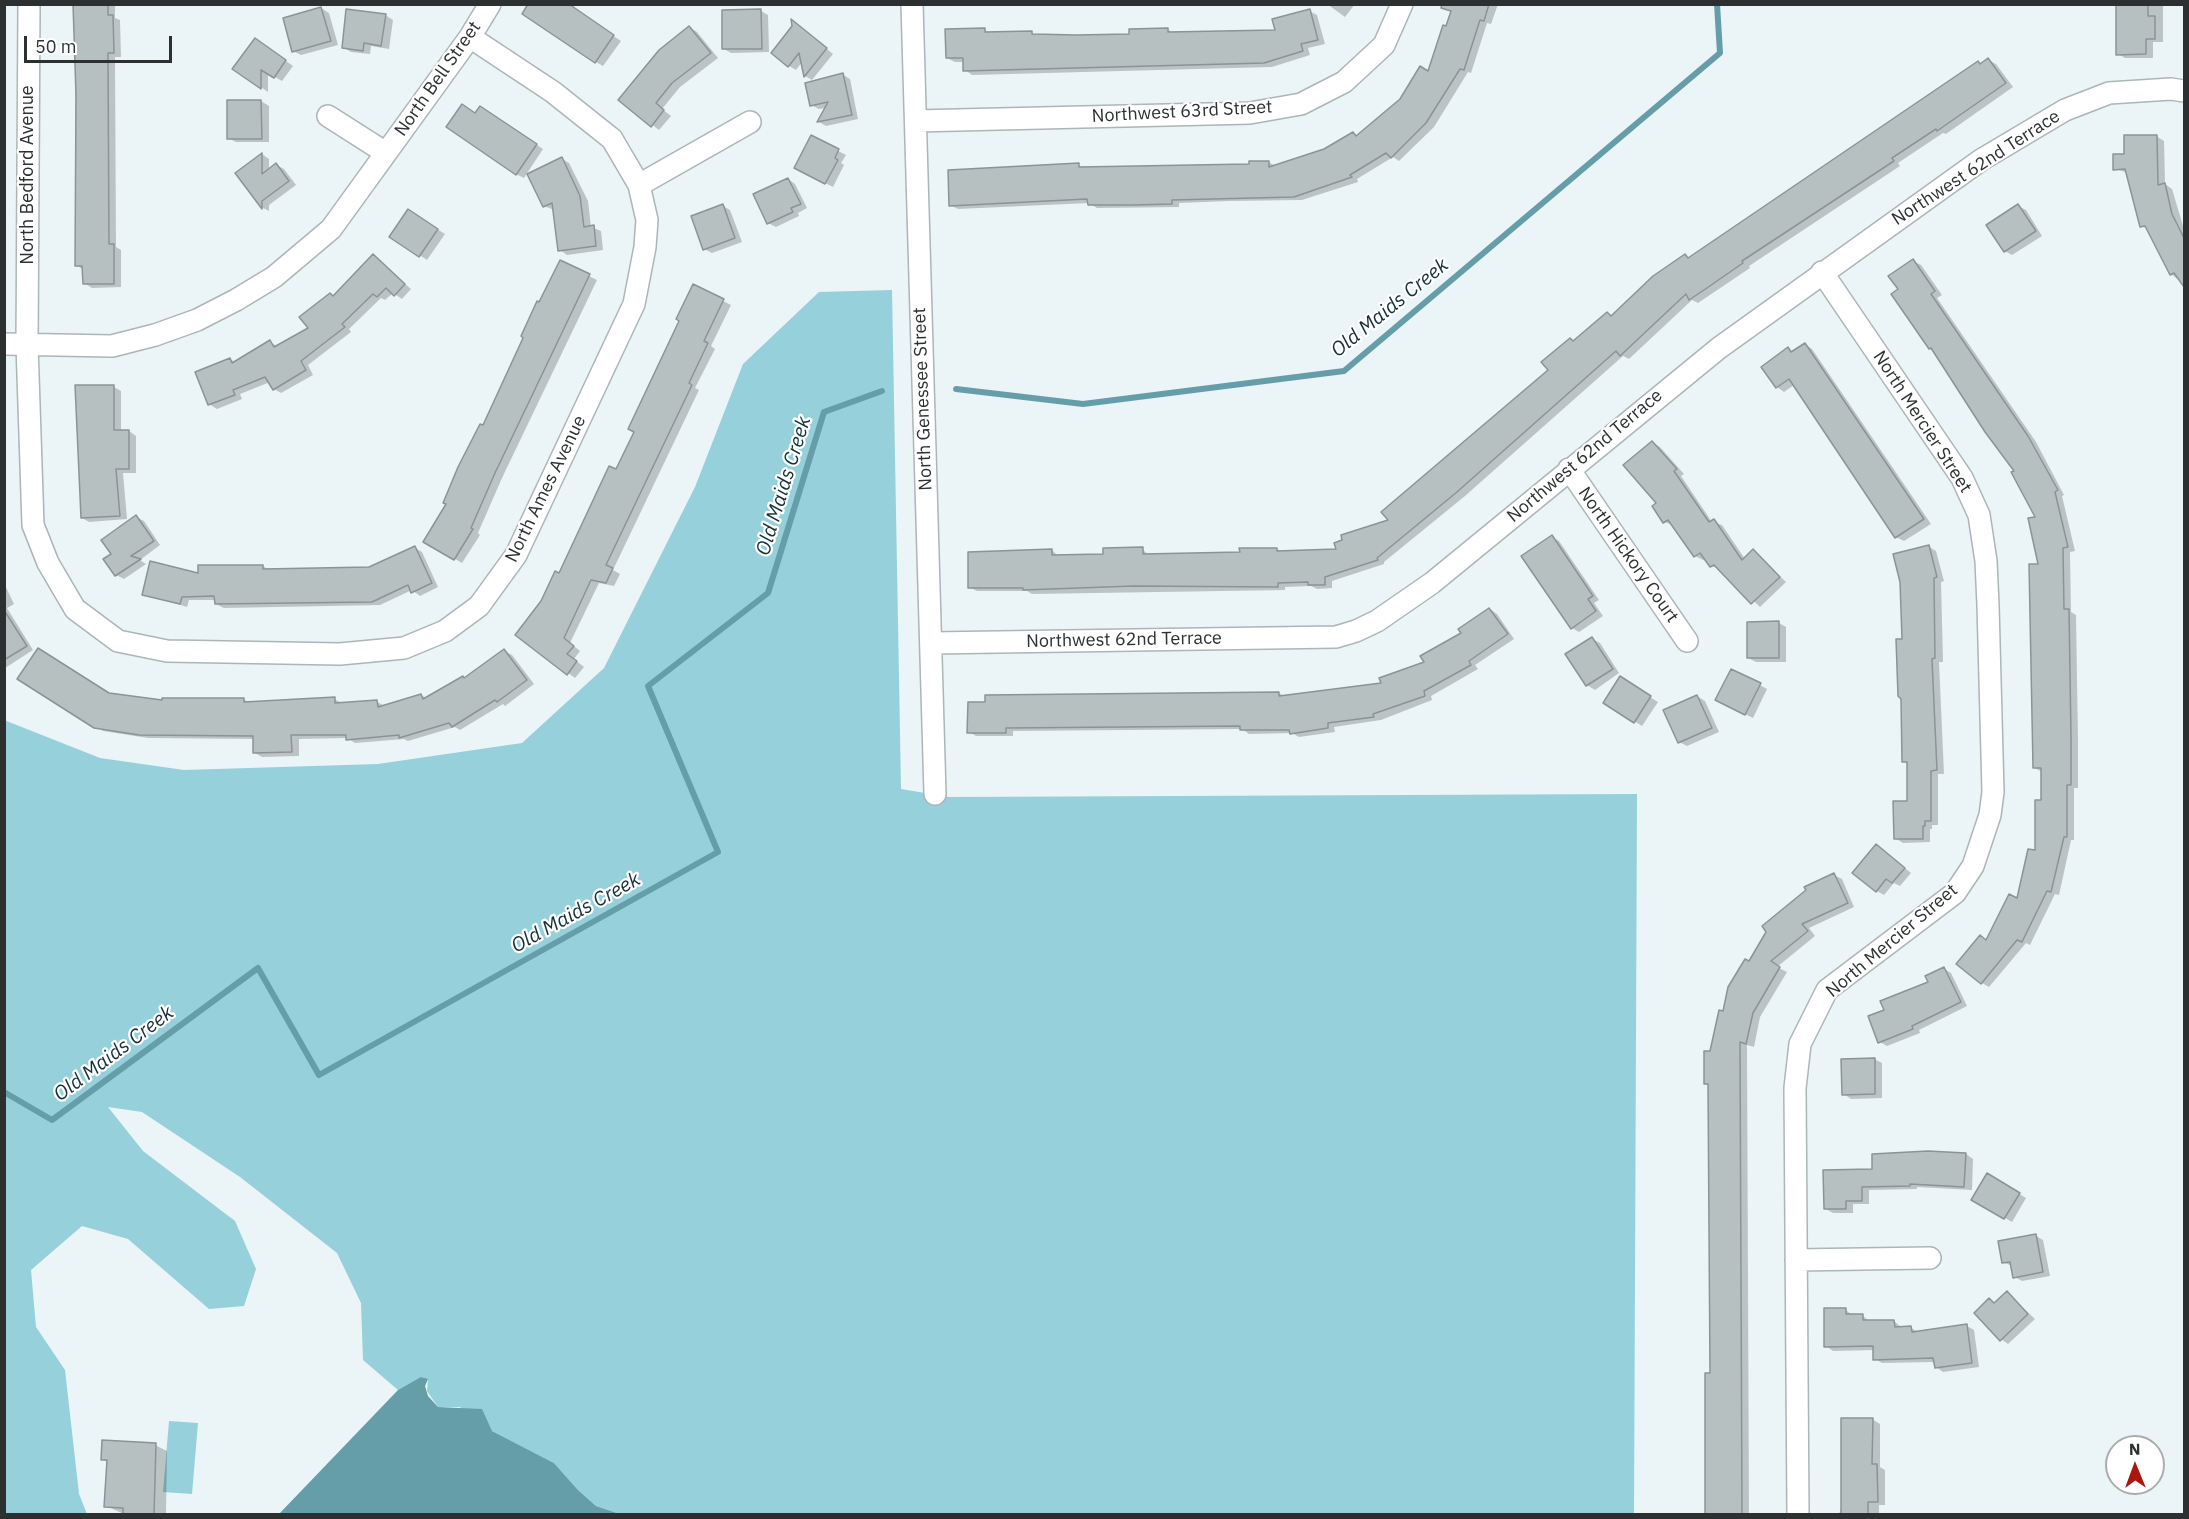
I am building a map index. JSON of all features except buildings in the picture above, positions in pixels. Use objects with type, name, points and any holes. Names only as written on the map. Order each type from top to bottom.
[{"type":"street","name":"North Bedford Avenue","points":[[27,345],[29,4]]},
{"type":"street","name":"North Bell Street","points":[[4,344],[112,346],[186,324],[236,300],[274,277],[331,229],[470,37],[490,4]]},
{"type":"street","name":"North Genessee Street","points":[[912,4],[935,794]]},
{"type":"street","name":"Northwest 63rd Street","points":[[916,121],[1250,113],[1301,104],[1344,82],[1383,45],[1402,4]]},
{"type":"street","points":[[470,37],[553,92],[612,139],[639,185],[750,122]]},
{"type":"street","name":"Northwest 62nd Terrace","points":[[931,643],[1336,637],[1377,621],[1403,604],[1677,380],[1822,272],[1981,160],[2065,110],[2109,93],[2171,89],[2184,91]]},
{"type":"street","name":"North Bell Street","points":[[328,116],[386,153]]},
{"type":"street","name":"North Ames Avenue","points":[[27,345],[33,525],[48,563],[75,609],[118,641],[167,651],[340,654],[404,648],[445,631],[479,606],[516,555],[634,304],[645,247],[647,220],[639,185]]},
{"type":"street","name":"North Mercier Street","points":[[1798,1515],[1795,1088],[1800,1044],[1806,1027],[1827,990],[1955,893],[1973,866],[1990,815],[1993,792],[1988,605],[1979,515],[1962,478],[1822,272]]},
{"type":"street","name":"North Hickory Court","points":[[1569,469],[1687,641]]},
{"type":"street","points":[[1797,1260],[1930,1258]]},
{"type":"shaded area","points":[[892,290],[901,789],[949,797],[1637,794],[1634,1514],[620,1514],[596,1506],[554,1463],[492,1431],[460,1407],[438,1407],[427,1391],[428,1380],[422,1377],[398,1390],[363,1360],[361,1303],[337,1253],[240,1177],[142,1112],[108,1107],[143,1151],[235,1221],[256,1269],[244,1306],[209,1309],[128,1239],[82,1226],[31,1270],[36,1327],[65,1370],[79,1494],[87,1514],[5,1514],[4,720],[100,758],[184,770],[378,764],[522,743],[604,668],[695,487],[743,364],[819,292]]},
{"type":"shaded area","points":[[421,1377],[428,1379],[425,1386],[428,1396],[438,1407],[482,1409],[492,1431],[554,1463],[596,1506],[620,1514],[279,1514],[398,1390]]},
{"type":"shaded area","points":[[169,1421],[198,1423],[192,1494],[163,1492]]},
{"type":"waterway","name":"Old Maids Creek","points":[[956,389],[1083,404],[1344,371],[1720,53],[1717,4]]},
{"type":"waterway","name":"Old Maids Creek","points":[[4,1092],[52,1120],[258,968],[319,1075],[718,852],[648,686],[768,593],[824,412],[882,391]]}]
